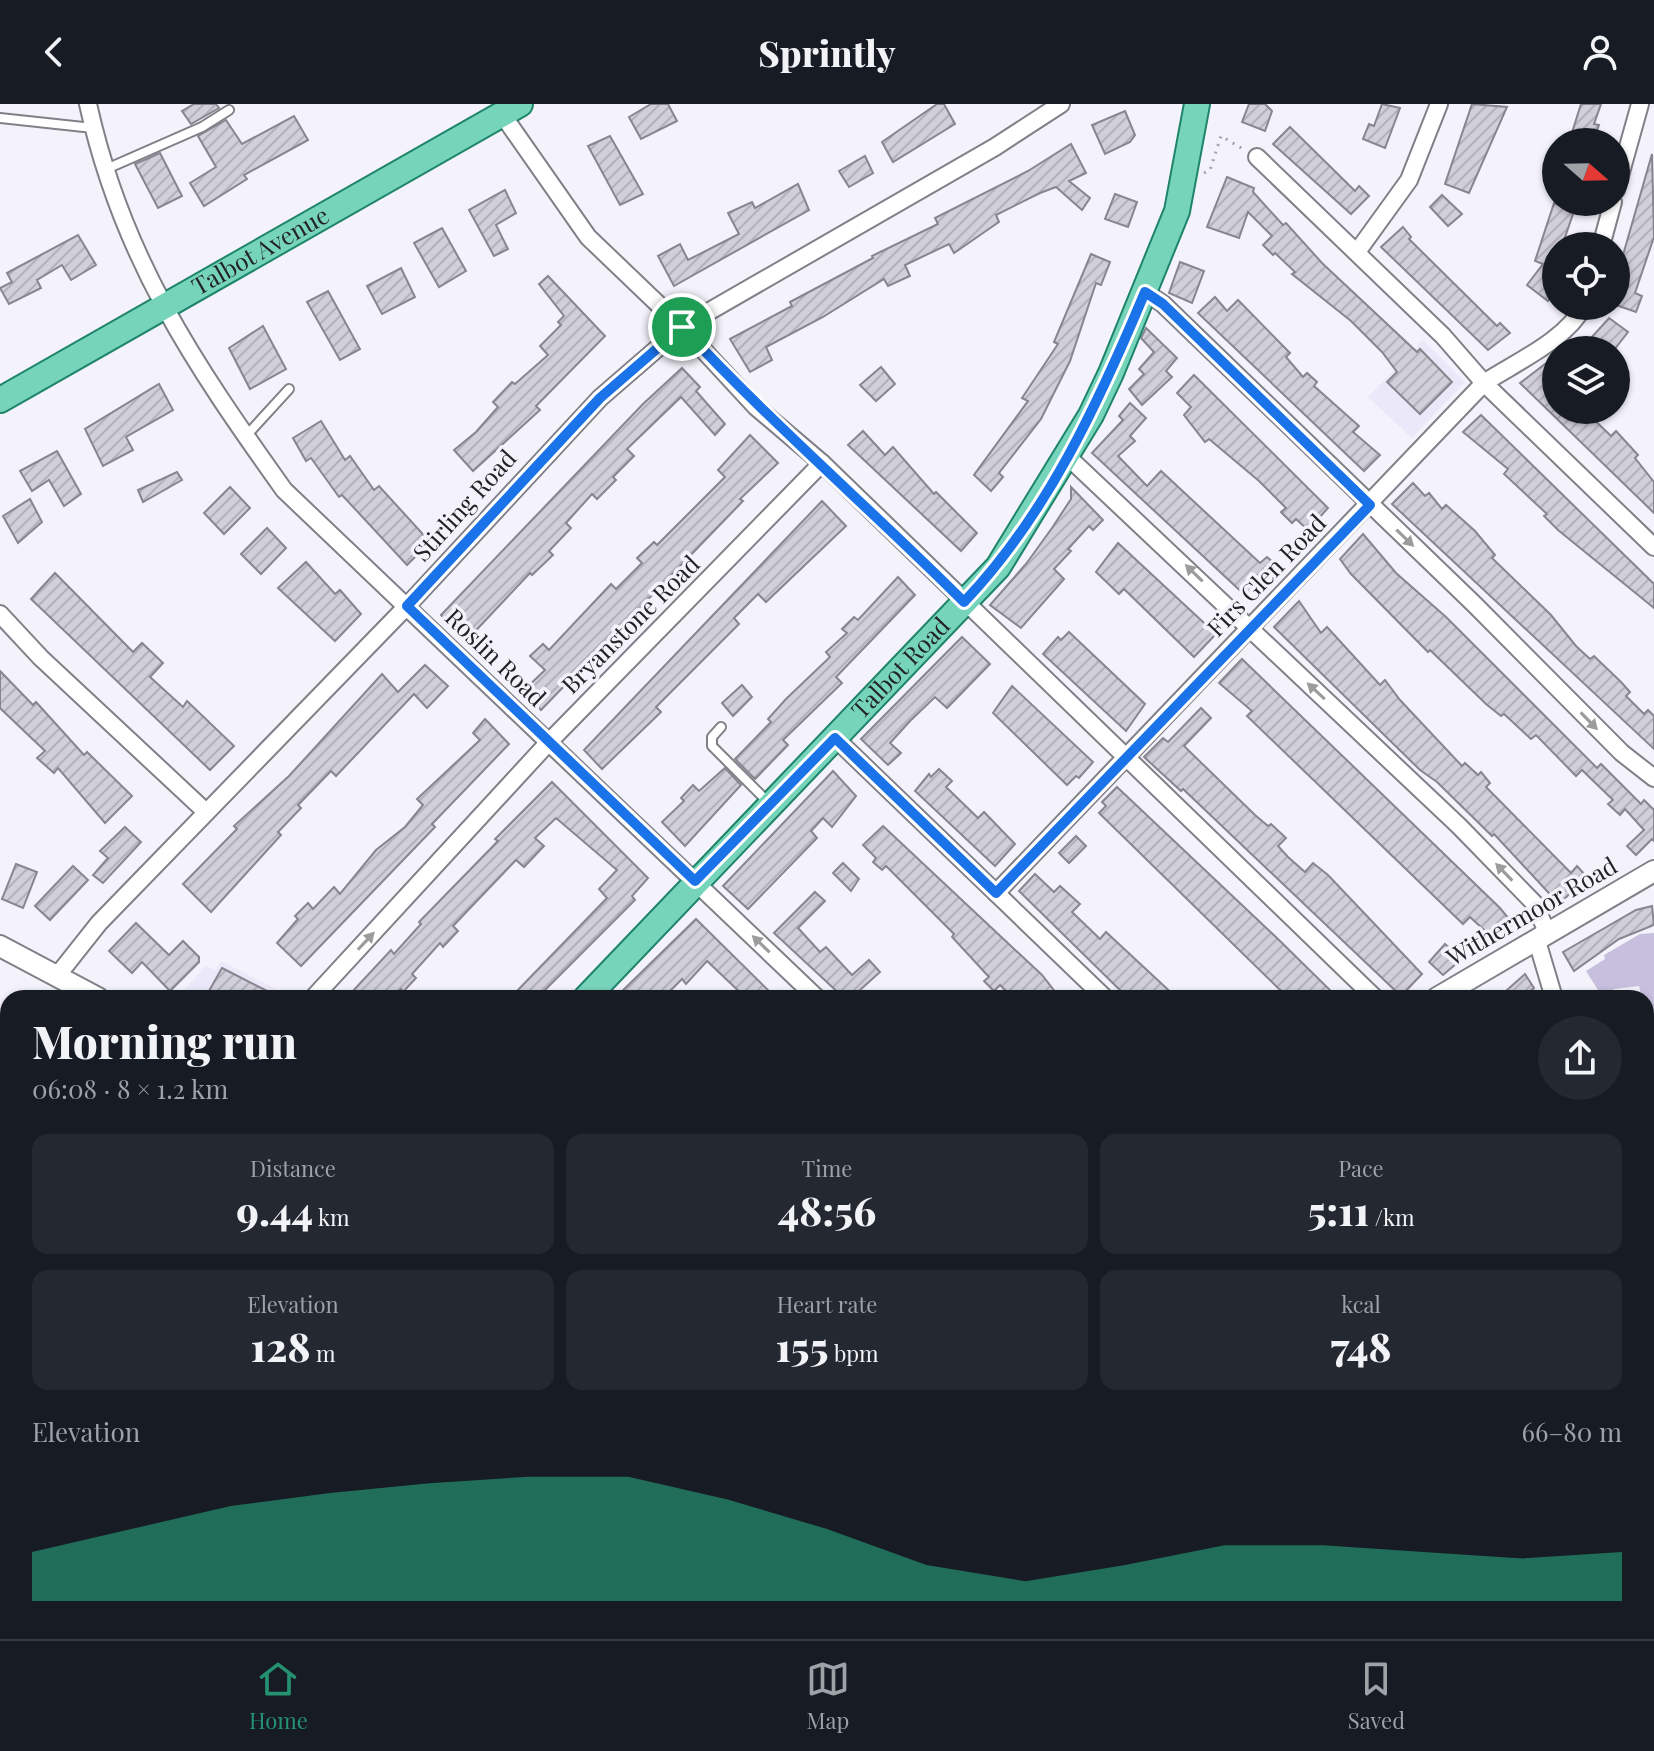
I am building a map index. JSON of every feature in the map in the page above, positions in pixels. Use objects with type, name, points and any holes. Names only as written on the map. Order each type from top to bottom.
[{"type":"main road","name":"Talbot Road","points":[[593,990],[998,567],[1067,456],[1111,373],[1177,211],[1197,104]]},
{"type":"main road","points":[[1177,211],[1205,139],[1210,104]]},
{"type":"main road","name":"Talbot Avenue","points":[[0,400],[161,305],[511,109]]},
{"type":"street","name":"Roslin Road","points":[[88,104],[103,170],[161,305],[245,436],[284,490],[809,990]]},
{"type":"street","name":"Stirling Road","points":[[57,976],[99,923],[407,606],[600,398],[682,327],[995,147],[1061,104]]},
{"type":"street","points":[[1357,252],[1409,180],[1439,104]]},
{"type":"street","points":[[1630,140],[1640,104]]},
{"type":"street","points":[[511,109],[588,237],[682,327],[756,407],[822,463],[1367,990]]},
{"type":"street","points":[[1257,157],[1443,336],[1484,383],[1654,547]]},
{"type":"street","points":[[1145,292],[1163,304],[1474,604],[1622,753],[1654,778]]},
{"type":"street","name":"Firs Glen Road","points":[[996,893],[1484,383],[1552,338],[1573,320]]},
{"type":"street","points":[[1067,456],[1481,848],[1534,903],[1552,990]]},
{"type":"street","name":"Bryanstone Road","points":[[324,990],[548,743],[822,463]]},
{"type":"street","points":[[0,614],[41,658],[206,812]]},
{"type":"street","points":[[835,738],[1097,990]]},
{"type":"street","name":"Withermoor Road","points":[[1451,990],[1654,871]]},
{"type":"street","points":[[0,946],[83,990]]},
{"type":"lane","points":[[103,170],[202,127],[229,110]]},
{"type":"lane","points":[[0,118],[93,128]]},
{"type":"lane","points":[[245,436],[289,389]]},
{"type":"lane","points":[[721,727],[712,737],[712,746],[770,804]]},
{"type":"path","points":[[1190,180],[1210,170],[1221,136],[1257,157]]},
{"type":"shaded area","points":[[1423,340],[1465,382],[1412,438],[1368,397]]},
{"type":"shaded area","points":[[1654,933],[1654,990],[1640,990],[1639,986],[1598,990],[1586,971],[1605,959],[1604,955],[1640,934]]},
{"type":"shaded area","points":[[221,961],[276,989],[184,990],[206,966],[216,970]]},
{"type":"building","points":[[194,104],[216,104],[219,108],[191,124],[182,111]]},
{"type":"building","points":[[651,104],[668,104],[677,121],[641,139],[629,117]]},
{"type":"building","points":[[937,104],[944,104],[955,124],[893,162],[882,142]]},
{"type":"building","points":[[1249,104],[1265,104],[1272,111],[1265,131],[1242,122]]},
{"type":"building","points":[[1382,104],[1400,108],[1385,148],[1363,139],[1369,124],[1374,126]]},
{"type":"building","points":[[1472,104],[1507,107],[1469,193],[1445,184]]},
{"type":"building","points":[[1581,104],[1601,104],[1594,124],[1599,125],[1598,128],[1573,128]]},
{"type":"building","points":[[1125,111],[1135,135],[1130,142],[1105,154],[1092,125]]},
{"type":"building","points":[[294,116],[308,140],[244,175],[247,179],[204,206],[190,183],[216,167],[198,136],[226,120],[242,144]]},
{"type":"building","points":[[1290,127],[1355,191],[1359,186],[1369,196],[1351,214],[1273,144]]},
{"type":"building","points":[[610,136],[643,194],[620,205],[588,146]]},
{"type":"building","points":[[1071,144],[1086,173],[1069,181],[1090,198],[1082,210],[1056,187],[1040,193],[996,215],[999,222],[954,253],[949,244],[905,265],[910,276],[888,286],[884,279],[823,317],[766,347],[772,360],[750,372],[730,339],[792,306],[790,302],[872,256],[938,224],[935,218],[1028,171]]},
{"type":"building","points":[[160,153],[182,196],[158,208],[135,164]]},
{"type":"building","points":[[1652,154],[1654,237],[1635,293],[1642,296],[1636,312],[1630,310],[1630,232]]},
{"type":"building","points":[[865,156],[873,173],[849,187],[839,171]]},
{"type":"building","points":[[1227,177],[1254,188],[1253,192],[1283,225],[1286,223],[1322,263],[1417,352],[1420,349],[1452,382],[1420,414],[1387,382],[1397,372],[1382,352],[1263,245],[1272,236],[1248,212],[1239,238],[1207,227]]},
{"type":"building","points":[[798,184],[809,210],[674,286],[658,256],[680,244],[688,260],[739,234],[728,213],[752,202],[755,208]]},
{"type":"building","points":[[505,190],[516,213],[496,225],[508,249],[494,256],[469,210]]},
{"type":"building","points":[[1115,194],[1137,202],[1128,227],[1105,219]]},
{"type":"building","points":[[1442,195],[1462,214],[1448,226],[1430,207]]},
{"type":"building","points":[[1550,216],[1572,216],[1567,232],[1544,232]]},
{"type":"building","points":[[1403,227],[1411,237],[1409,239],[1497,326],[1500,323],[1510,333],[1488,350],[1381,247]]},
{"type":"building","points":[[442,228],[466,271],[439,287],[414,243]]},
{"type":"building","points":[[78,235],[96,265],[71,280],[62,265],[37,280],[41,288],[9,304],[0,288],[12,282],[7,273]]},
{"type":"building","points":[[1542,240],[1542,264],[1535,261]]},
{"type":"building","points":[[1091,254],[1110,262],[1101,285],[1096,283],[1070,361],[1041,419],[999,473],[1003,477],[991,491],[974,475],[1028,401],[1022,398],[1058,344],[1054,342]]},
{"type":"building","points":[[1180,262],[1204,271],[1192,303],[1169,293]]},
{"type":"building","points":[[1542,265],[1542,296],[1527,285]]},
{"type":"building","points":[[401,268],[415,297],[382,314],[367,286]]},
{"type":"building","points":[[548,276],[605,336],[536,406],[540,410],[473,471],[454,450],[476,432],[498,407],[493,402],[512,382],[515,384],[548,355],[540,346],[561,325],[558,322],[564,316],[539,284]]},
{"type":"building","points":[[328,291],[360,349],[340,360],[307,302]]},
{"type":"building","points":[[1215,297],[1227,311],[1238,300],[1290,353],[1286,357],[1303,377],[1307,373],[1317,382],[1314,386],[1359,426],[1353,432],[1380,455],[1364,471],[1198,313]]},
{"type":"building","points":[[1607,320],[1628,332],[1625,336],[1593,336]]},
{"type":"building","points":[[263,326],[286,369],[250,389],[229,348]]},
{"type":"building","points":[[1146,328],[1177,358],[1166,371],[1172,377],[1142,405],[1129,389],[1144,374],[1139,369],[1154,352],[1141,338]]},
{"type":"building","points":[[1542,366],[1542,404],[1520,383]]},
{"type":"building","points":[[881,367],[895,384],[876,401],[860,385]]},
{"type":"building","points":[[682,368],[700,387],[696,391],[725,424],[715,435],[681,397],[627,449],[634,456],[613,477],[616,480],[597,499],[592,494],[566,523],[571,528],[549,551],[553,555],[532,575],[530,573],[466,641],[441,615],[643,404]]},
{"type":"building","points":[[1194,375],[1328,508],[1308,530],[1296,519],[1292,523],[1281,512],[1286,508],[1259,481],[1209,439],[1205,442],[1184,415],[1191,407],[1177,393]]},
{"type":"building","points":[[159,384],[173,410],[126,437],[133,450],[103,466],[85,429]]},
{"type":"building","points":[[1130,403],[1146,418],[1130,436],[1135,441],[1118,456],[1147,486],[1161,471],[1260,563],[1267,557],[1276,565],[1246,596],[1092,453],[1123,420],[1119,416]]},
{"type":"building","points":[[1481,415],[1654,584],[1654,608],[1558,530],[1544,516],[1547,514],[1504,474],[1508,469],[1463,432]]},
{"type":"building","points":[[321,421],[345,460],[350,456],[374,490],[379,486],[430,542],[407,565],[342,495],[339,497],[311,458],[306,461],[293,438]]},
{"type":"building","points":[[1562,424],[1599,424],[1611,436],[1616,431],[1638,455],[1635,458],[1654,482],[1654,513]]},
{"type":"building","points":[[863,431],[885,455],[893,447],[934,494],[936,492],[977,533],[961,551],[848,445]]},
{"type":"building","points":[[750,435],[778,463],[740,499],[743,501],[541,710],[523,691],[545,670],[530,656],[543,644],[549,650],[611,584],[616,589],[642,563],[637,558],[654,542],[657,545],[725,477],[718,470]]},
{"type":"building","points":[[57,451],[81,494],[64,506],[49,480],[32,491],[20,471]]},
{"type":"building","points":[[177,472],[182,480],[143,502],[138,490]]},
{"type":"building","points":[[1413,483],[1425,496],[1429,493],[1442,509],[1446,505],[1475,531],[1495,555],[1492,558],[1551,615],[1576,646],[1590,659],[1594,656],[1621,682],[1630,692],[1626,696],[1644,714],[1648,710],[1654,716],[1654,749],[1392,504]]},
{"type":"building","points":[[230,487],[250,508],[224,534],[204,513]]},
{"type":"building","points":[[1071,487],[1103,520],[1093,530],[1089,526],[1068,549],[1071,551],[1054,569],[1064,579],[1021,628],[990,605],[1052,528],[1071,499]]},
{"type":"building","points":[[30,499],[42,522],[18,543],[3,516]]},
{"type":"building","points":[[822,501],[846,526],[766,602],[758,594],[734,618],[739,624],[656,707],[661,712],[602,769],[584,750]]},
{"type":"building","points":[[267,528],[286,548],[261,574],[241,554]]},
{"type":"building","points":[[1363,534],[1396,573],[1446,617],[1597,768],[1601,764],[1641,804],[1644,800],[1654,810],[1654,841],[1652,839],[1636,855],[1627,846],[1644,830],[1625,809],[1620,815],[1608,804],[1613,800],[1582,770],[1576,776],[1536,735],[1531,739],[1504,714],[1501,716],[1486,704],[1430,650],[1428,652],[1351,574],[1340,559]]},
{"type":"building","points":[[1118,543],[1216,634],[1194,657],[1124,589],[1119,594],[1096,572]]},
{"type":"building","points":[[306,562],[335,594],[340,590],[361,614],[335,641],[278,588]]},
{"type":"building","points":[[55,573],[133,652],[142,643],[163,663],[150,677],[183,707],[187,701],[234,746],[210,770],[31,599]]},
{"type":"building","points":[[898,577],[915,595],[836,677],[842,683],[783,740],[788,745],[755,779],[735,759],[771,722],[768,719],[786,699],[830,657],[826,652],[847,633],[842,629],[854,617],[858,620]]},
{"type":"building","points":[[1299,601],[1321,633],[1327,627],[1380,685],[1385,680],[1462,766],[1465,763],[1478,775],[1481,772],[1490,783],[1486,787],[1571,873],[1577,866],[1587,877],[1559,904],[1494,834],[1492,836],[1437,782],[1420,770],[1274,627]]},
{"type":"building","points":[[1069,632],[1145,704],[1126,731],[1043,654],[1058,637],[1061,640]]},
{"type":"building","points":[[962,637],[990,664],[947,708],[935,697],[910,721],[890,743],[901,753],[888,765],[861,739]]},
{"type":"building","points":[[1242,659],[1500,908],[1513,924],[1496,941],[1470,917],[1463,924],[1247,716],[1252,711],[1219,683]]},
{"type":"building","points":[[425,665],[448,686],[427,708],[414,694],[336,776],[331,771],[298,805],[301,808],[278,832],[281,835],[211,912],[183,884],[237,829],[234,826],[289,776],[382,674],[398,692]]},
{"type":"building","points":[[0,671],[33,705],[36,702],[84,755],[87,752],[132,796],[105,823],[58,768],[54,773],[37,758],[45,751],[0,708]]},
{"type":"building","points":[[742,685],[752,697],[733,716],[722,703]]},
{"type":"building","points":[[1012,686],[1093,762],[1079,778],[1076,776],[1067,785],[993,713]]},
{"type":"building","points":[[1201,708],[1211,718],[1184,746],[1255,815],[1286,838],[1278,846],[1288,857],[1305,872],[1313,863],[1328,875],[1422,974],[1407,990],[1395,990],[1183,789],[1181,791],[1144,757],[1163,738],[1168,742]]},
{"type":"building","points":[[485,719],[509,744],[432,824],[435,827],[301,966],[277,943],[298,919],[295,916],[308,903],[313,909],[334,887],[340,894],[376,850],[405,827],[423,805],[417,799],[480,740],[473,733]]},
{"type":"building","points":[[725,768],[741,785],[685,846],[662,822],[684,801],[681,798],[693,785],[699,791]]},
{"type":"building","points":[[939,769],[952,781],[946,787],[978,818],[984,812],[1015,844],[995,866],[915,791],[929,774],[931,777]]},
{"type":"building","points":[[833,771],[856,796],[832,827],[823,818],[811,831],[817,838],[748,909],[723,886]]},
{"type":"building","points":[[552,782],[648,878],[632,896],[635,900],[545,990],[518,990],[607,898],[599,889],[617,870],[556,818],[535,838],[544,846],[524,867],[516,860],[453,926],[458,931],[443,947],[440,943],[412,974],[416,978],[405,990],[354,990],[391,950],[394,954],[421,924],[419,922],[498,841],[495,839]]},
{"type":"building","points":[[1117,787],[1330,990],[1280,990],[1099,813],[1106,806],[1102,802]]},
{"type":"building","points":[[883,826],[1042,975],[1054,990],[1005,990],[1000,985],[993,990],[984,981],[989,977],[952,937],[954,934],[886,866],[882,870],[873,862],[876,858],[863,845]]},
{"type":"building","points":[[125,827],[141,842],[103,883],[93,875],[108,858],[100,851]]},
{"type":"building","points":[[1076,836],[1086,846],[1069,863],[1059,853]]},
{"type":"building","points":[[843,863],[859,879],[851,891],[833,873]]},
{"type":"building","points":[[16,864],[37,872],[23,908],[2,899]]},
{"type":"building","points":[[73,866],[88,880],[50,920],[35,906]]},
{"type":"building","points":[[1035,874],[1054,892],[1060,886],[1080,904],[1072,912],[1100,939],[1106,932],[1168,990],[1120,990],[1019,891]]},
{"type":"building","points":[[815,892],[825,901],[798,928],[820,952],[826,947],[852,975],[869,960],[880,972],[860,990],[835,990],[774,933]]},
{"type":"building","points":[[1652,906],[1654,925],[1619,939],[1574,971],[1563,952],[1636,910]]},
{"type":"building","points":[[696,919],[768,990],[738,990],[707,961],[686,984],[682,979],[671,990],[623,990]]},
{"type":"building","points":[[136,923],[169,955],[183,941],[199,957],[199,962],[169,990],[142,962],[132,973],[109,951]]},
{"type":"building","points":[[1445,944],[1462,959],[1443,975],[1429,962]]},
{"type":"building","points":[[222,968],[265,990],[210,990]]},
{"type":"building","points":[[1525,974],[1534,988],[1532,990],[1507,990]]},
{"type":"route","points":[[1145,292],[1163,304],[1370,505],[996,893],[835,738],[695,881],[407,606],[513,488],[600,398],[682,327],[756,407],[822,463],[964,602],[998,567],[1091,415],[1145,292]]}]
